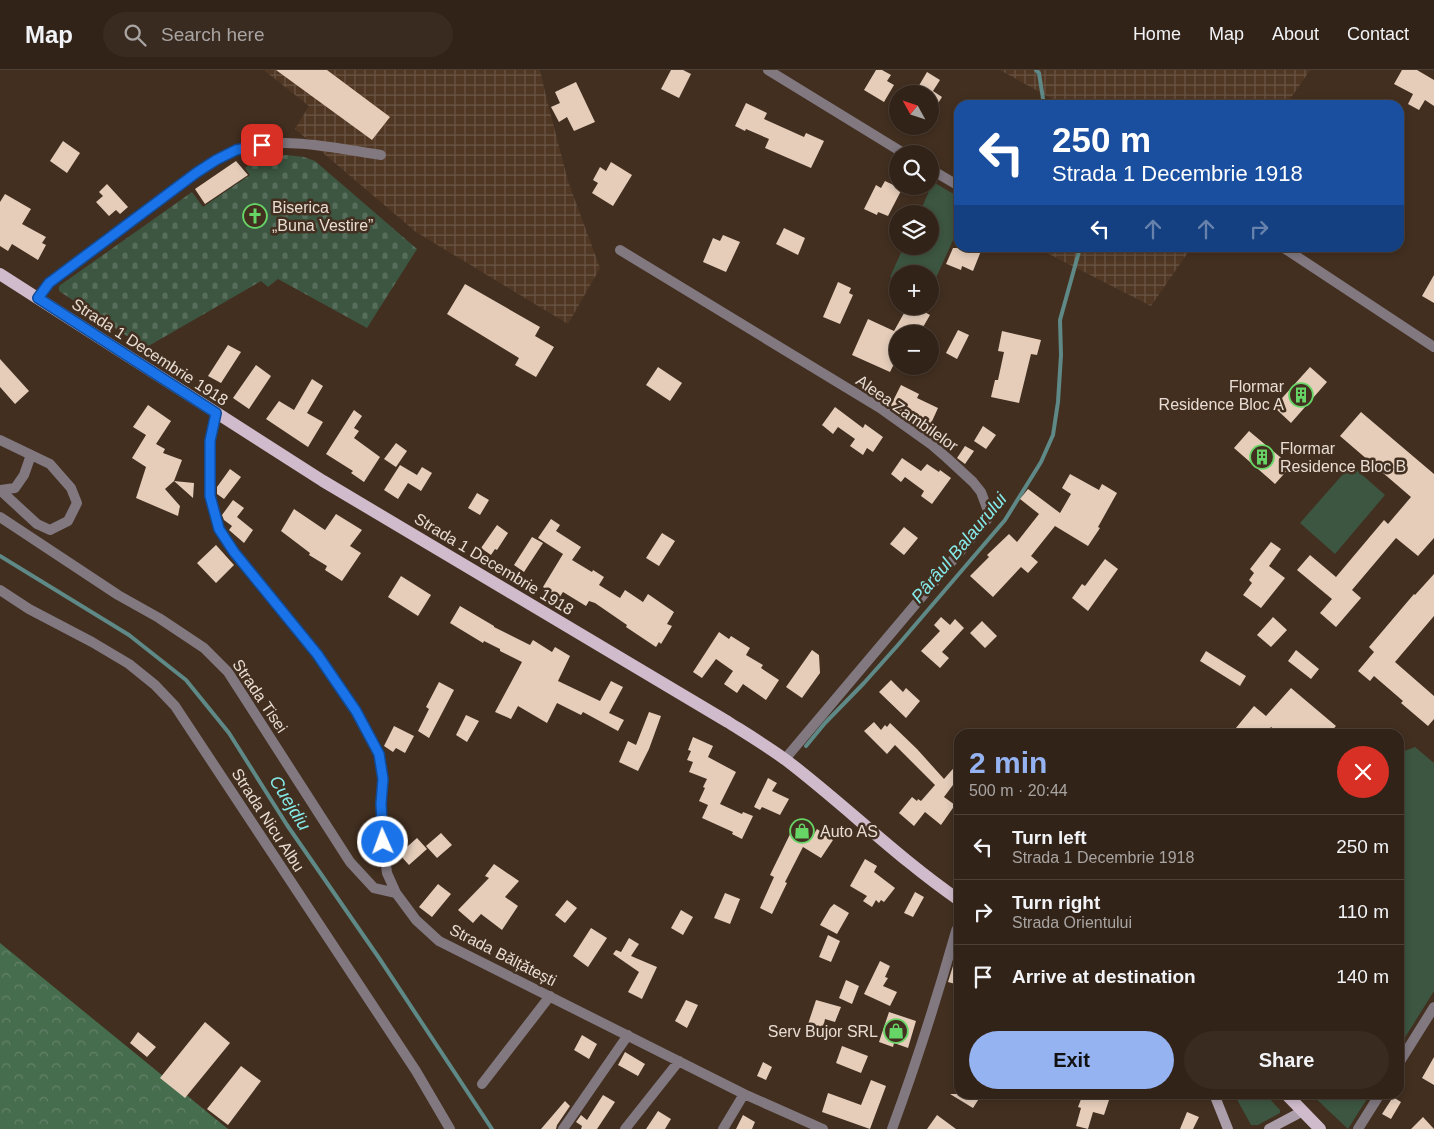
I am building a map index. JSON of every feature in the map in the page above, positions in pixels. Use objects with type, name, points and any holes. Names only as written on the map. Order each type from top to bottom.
[{"type":"main road","name":"Strada 1 Decembrie 1918","points":[[0,274],[352,498],[712,712],[785,759],[912,865],[954,896]]},
{"type":"main road","points":[[1291,1099],[1320,1129]]},
{"type":"street","points":[[768,70],[890,145]]},
{"type":"street","points":[[38,298],[49,283],[196,173],[236,150],[288,142],[381,155]]},
{"type":"street","points":[[939,174],[954,183]]},
{"type":"street","name":"Aleea Zambilelor","points":[[620,250],[880,408],[947,458],[972,482],[981,492],[990,516],[785,759]]},
{"type":"street","points":[[1290,252],[1434,347]]},
{"type":"street","name":"Strada Bălțătești","points":[[216,413],[210,441],[210,496],[219,529],[234,552],[317,654],[356,711],[379,754],[383,779],[381,804],[387,873],[396,893],[416,920],[439,941],[744,1094],[823,1129]]},
{"type":"street","points":[[0,440],[50,464],[71,488],[77,503],[68,521],[50,530],[37,524],[0,490]]},
{"type":"street","points":[[0,490],[15,488],[24,475],[31,455]]},
{"type":"street","name":"Strada Tisei","points":[[0,517],[118,595],[159,618],[204,648],[228,672],[350,862],[374,888],[396,893]]},
{"type":"street","name":"Strada Nicu Albu","points":[[0,590],[129,664],[155,685],[175,706],[416,1072],[450,1129]]},
{"type":"street","points":[[892,1129],[910,1081],[954,938]]},
{"type":"street","points":[[482,1084],[550,996]]},
{"type":"street","points":[[1404,1055],[1434,1007]]},
{"type":"street","points":[[563,1129],[628,1035]]},
{"type":"street","points":[[625,1129],[679,1061]]},
{"type":"street","points":[[723,1129],[744,1094]]},
{"type":"street","points":[[1216,1099],[1228,1129]]},
{"type":"street","points":[[1358,1129],[1377,1099]]},
{"type":"street","points":[[1269,1129],[1303,1111]]},
{"type":"shaded area","points":[[266,70],[540,70],[568,181],[600,268],[568,324],[416,232],[295,129],[309,106]]},
{"type":"shaded area","points":[[1000,70],[1310,70],[1289,100],[1054,100]]},
{"type":"shaded area","points":[[1045,252],[1188,252],[1151,306]]},
{"type":"green space","points":[[286,155],[304,157],[315,161],[417,249],[367,328],[278,279],[268,287],[261,281],[145,348],[59,291],[59,286],[192,192],[203,207],[250,175],[245,168],[251,163],[250,160]]},
{"type":"green space","points":[[939,185],[954,194],[954,238],[939,271],[939,265],[895,265],[900,255],[939,255],[939,205],[923,205],[927,195],[939,195]]},
{"type":"green space","points":[[1351,465],[1385,495],[1335,554],[1300,523]]},
{"type":"green space","points":[[1415,747],[1434,763],[1434,991],[1404,1039],[1404,751]]},
{"type":"green space","points":[[0,943],[228,1129],[0,1129]]},
{"type":"green space","points":[[1237,1099],[1270,1099],[1280,1110],[1280,1113],[1258,1125],[1251,1125]]},
{"type":"green space","points":[[1316,1099],[1367,1099],[1348,1129]]},
{"type":"building","points":[[276,70],[327,70],[390,117],[372,140]]},
{"type":"building","points":[[671,70],[683,70],[691,74],[679,98],[661,89]]},
{"type":"building","points":[[876,70],[882,70],[891,75],[887,81],[894,85],[889,85],[889,94],[884,102],[864,90]]},
{"type":"building","points":[[1402,70],[1417,70],[1434,80],[1434,106],[1425,100],[1419,110],[1408,104],[1413,94],[1394,84]]},
{"type":"building","points":[[927,72],[940,80],[937,85],[919,85]]},
{"type":"building","points":[[576,82],[595,122],[574,131],[567,117],[559,122],[551,107],[560,103],[555,92]]},
{"type":"building","points":[[746,103],[767,113],[764,119],[804,137],[806,133],[824,141],[811,168],[765,148],[769,139],[735,126]]},
{"type":"building","points":[[63,141],[80,153],[67,173],[50,161]]},
{"type":"building","points":[[236,161],[248,175],[205,204],[195,189]]},
{"type":"building","points":[[611,162],[632,175],[613,206],[592,193],[598,183],[593,180],[600,167],[606,171]]},
{"type":"building","points":[[885,181],[889,183],[889,195],[899,195],[894,205],[889,205],[888,216],[878,212],[877,215],[864,209],[876,185],[881,188]]},
{"type":"building","points":[[107,184],[128,207],[120,214],[116,210],[109,216],[96,202],[103,196],[99,192]]},
{"type":"building","points":[[5,194],[31,209],[22,224],[46,237],[42,243],[46,245],[38,260],[12,244],[8,251],[0,246],[0,202]]},
{"type":"building","points":[[784,228],[805,238],[798,255],[776,244]]},
{"type":"building","points":[[723,235],[740,242],[726,272],[703,262],[713,238],[720,241]]},
{"type":"building","points":[[953,248],[954,252],[981,252],[973,271],[962,266],[961,270],[946,264]]},
{"type":"building","points":[[1434,275],[1434,303],[1422,296]]},
{"type":"building","points":[[838,282],[851,288],[849,293],[853,295],[840,324],[823,317]]},
{"type":"building","points":[[465,284],[540,327],[535,336],[554,347],[536,377],[515,365],[519,358],[447,314]]},
{"type":"building","points":[[903,315],[930,315],[924,325],[897,325]]},
{"type":"building","points":[[868,319],[889,329],[889,372],[852,355]]},
{"type":"building","points":[[958,330],[969,335],[957,359],[946,353]]},
{"type":"building","points":[[1002,331],[1041,340],[1037,355],[1031,354],[1019,403],[991,397],[995,380],[998,380],[1004,352],[998,351]]},
{"type":"building","points":[[228,345],[241,352],[221,383],[208,376]]},
{"type":"building","points":[[0,359],[29,391],[15,404],[0,387]]},
{"type":"building","points":[[256,365],[271,376],[249,409],[233,398]]},
{"type":"building","points":[[658,367],[682,383],[670,401],[646,385]]},
{"type":"building","name":"Flormar Residence Bloc A","points":[[1310,367],[1327,382],[1291,423],[1274,407]]},
{"type":"building","points":[[312,379],[323,386],[307,413],[323,422],[308,447],[266,419],[279,401],[294,410]]},
{"type":"building","points":[[901,385],[919,394],[917,398],[938,408],[928,430],[916,424],[918,421],[890,407]]},
{"type":"building","points":[[148,405],[171,421],[156,444],[165,449],[163,453],[182,460],[174,481],[165,489],[180,506],[178,516],[136,498],[146,467],[132,458],[146,435],[133,427]]},
{"type":"building","points":[[835,407],[863,428],[865,424],[883,437],[873,452],[867,448],[863,455],[850,446],[855,439],[838,427],[833,434],[822,425]]},
{"type":"building","points":[[354,410],[362,416],[354,428],[359,431],[354,438],[380,457],[364,482],[351,473],[353,471],[326,454]]},
{"type":"building","points":[[1361,412],[1434,474],[1434,538],[1418,556],[1396,538],[1352,590],[1361,598],[1336,627],[1320,613],[1332,599],[1297,570],[1310,555],[1336,577],[1384,520],[1388,524],[1411,497],[1340,436]]},
{"type":"building","points":[[983,426],[996,435],[986,449],[974,441]]},
{"type":"building","name":"Flormar Residence Bloc B","points":[[1249,431],[1291,466],[1275,484],[1234,448]]},
{"type":"building","points":[[396,443],[407,451],[396,467],[384,459]]},
{"type":"building","points":[[965,446],[974,451],[965,464],[957,458]]},
{"type":"building","points":[[902,458],[921,471],[927,464],[951,478],[932,504],[921,496],[924,491],[905,477],[901,482],[891,474]]},
{"type":"building","points":[[400,465],[417,475],[422,467],[432,473],[421,491],[408,483],[398,499],[384,490]]},
{"type":"building","points":[[230,469],[241,477],[224,499],[217,494],[217,487]]},
{"type":"building","points":[[1070,474],[1099,490],[1102,484],[1117,493],[1098,527],[1100,528],[1088,546],[1055,526],[1031,556],[1038,562],[1028,573],[1021,567],[993,597],[970,576],[989,557],[987,555],[1009,534],[1017,542],[1039,514],[1020,499],[1028,489],[1060,513],[1071,494],[1062,488]]},
{"type":"building","points":[[174,481],[194,483],[193,498]]},
{"type":"building","points":[[477,493],[489,500],[480,515],[468,508]]},
{"type":"building","points":[[233,500],[244,508],[237,517],[253,530],[244,543],[229,530],[232,526],[224,520],[222,515]]},
{"type":"building","points":[[294,509],[325,530],[336,514],[362,530],[350,546],[361,553],[342,581],[325,570],[327,566],[309,555],[310,553],[281,531]]},
{"type":"building","points":[[551,519],[560,525],[556,531],[581,547],[572,560],[604,577],[599,585],[620,598],[625,590],[643,602],[648,594],[674,612],[667,624],[672,626],[661,644],[659,642],[656,647],[595,603],[589,601],[586,606],[563,592],[559,598],[543,587],[563,554],[538,538]]},
{"type":"building","points":[[497,525],[508,533],[497,550],[495,549],[491,555],[481,548]]},
{"type":"building","points":[[904,527],[918,538],[904,555],[890,544]]},
{"type":"building","points":[[662,533],[675,541],[659,566],[646,558]]},
{"type":"building","points":[[532,537],[543,543],[524,572],[514,565]]},
{"type":"building","points":[[1271,542],[1281,549],[1269,566],[1285,578],[1261,608],[1243,595],[1252,583],[1249,580],[1254,573],[1250,569]]},
{"type":"building","points":[[216,545],[234,565],[216,583],[197,563]]},
{"type":"building","points":[[1105,559],[1118,569],[1088,611],[1072,598],[1082,584],[1085,586]]},
{"type":"building","points":[[1434,574],[1434,616],[1395,662],[1434,696],[1434,719],[1428,726],[1374,676],[1370,681],[1358,671],[1374,652],[1369,647],[1414,594]]},
{"type":"building","points":[[401,576],[431,595],[418,616],[388,597]]},
{"type":"building","points":[[460,606],[494,627],[530,645],[533,640],[552,652],[555,647],[570,656],[558,681],[600,701],[611,681],[623,687],[609,713],[624,720],[618,731],[583,712],[581,715],[557,703],[547,723],[518,706],[511,719],[495,712],[522,662],[484,641],[483,643],[450,623]]},
{"type":"building","points":[[941,617],[950,625],[955,619],[964,628],[942,652],[949,658],[940,668],[921,651],[940,631],[934,625]]},
{"type":"building","points":[[1273,617],[1287,630],[1271,647],[1257,635]]},
{"type":"building","points":[[982,621],[997,636],[985,648],[970,633]]},
{"type":"building","points":[[719,632],[729,639],[731,636],[750,648],[746,655],[763,665],[761,668],[779,680],[766,700],[743,684],[737,693],[724,684],[733,671],[716,659],[702,678],[693,672]]},
{"type":"building","points":[[812,650],[819,655],[820,673],[802,698],[786,687]]},
{"type":"building","points":[[1296,650],[1319,669],[1311,679],[1288,661]]},
{"type":"building","points":[[1206,651],[1246,676],[1240,686],[1200,661]]},
{"type":"building","points":[[891,680],[903,692],[906,688],[920,701],[906,718],[879,692]]},
{"type":"building","points":[[439,682],[454,690],[429,738],[418,731],[429,709],[426,707]]},
{"type":"building","points":[[1291,688],[1336,726],[1333,729],[1274,729],[1271,727],[1269,729],[1235,729],[1254,706],[1266,716]]},
{"type":"building","points":[[649,712],[661,716],[649,749],[638,771],[619,762],[628,741],[636,745]]},
{"type":"building","points":[[466,715],[479,721],[467,742],[456,735]]},
{"type":"building","points":[[874,722],[881,730],[890,723],[944,779],[954,768],[954,784],[944,797],[954,804],[954,806],[941,825],[925,812],[914,826],[899,813],[912,797],[917,801],[918,799],[921,801],[935,785],[895,745],[887,754],[864,731]]},
{"type":"building","points":[[394,726],[414,736],[405,753],[396,748],[393,752],[384,746]]},
{"type":"building","points":[[693,737],[713,746],[708,757],[736,772],[720,804],[742,814],[743,812],[753,816],[742,839],[732,834],[733,832],[702,818],[708,805],[699,801],[707,779],[689,772],[693,762],[687,760],[691,751],[688,750]]},
{"type":"building","points":[[768,778],[777,783],[772,791],[789,799],[780,815],[762,807],[760,810],[754,807]]},
{"type":"building","points":[[795,824],[814,834],[817,829],[833,840],[821,858],[803,847],[785,882],[787,883],[772,914],[760,908],[774,877],[770,875]]},
{"type":"building","points":[[441,833],[452,845],[437,858],[426,846]]},
{"type":"building","points":[[417,838],[427,849],[409,865],[399,854]]},
{"type":"building","points":[[865,859],[877,866],[874,872],[895,888],[884,902],[881,900],[879,903],[876,900],[872,907],[863,901],[867,896],[850,886]]},
{"type":"building","points":[[494,864],[519,881],[505,897],[518,906],[502,930],[481,914],[473,923],[458,910],[489,878],[485,876]]},
{"type":"building","points":[[438,884],[451,894],[432,917],[419,907]]},
{"type":"building","points":[[915,892],[924,897],[913,917],[904,913]]},
{"type":"building","points":[[725,893],[740,899],[730,924],[714,918]]},
{"type":"building","points":[[567,900],[577,908],[565,923],[555,915]]},
{"type":"building","points":[[834,904],[849,913],[837,934],[820,925]]},
{"type":"building","points":[[681,910],[693,917],[683,935],[671,928]]},
{"type":"building","points":[[591,928],[607,938],[588,967],[573,956]]},
{"type":"building","points":[[828,935],[840,941],[831,962],[819,957]]},
{"type":"building","points":[[629,938],[639,944],[631,956],[657,967],[642,999],[628,992],[639,972],[613,954],[616,950],[621,952]]},
{"type":"building","points":[[880,961],[890,966],[885,977],[888,978],[883,986],[897,992],[890,1006],[864,994]]},
{"type":"building","points":[[954,963],[954,984],[948,982]]},
{"type":"building","points":[[846,980],[859,986],[852,1004],[839,998]]},
{"type":"building","points":[[686,1000],[698,1005],[687,1028],[675,1021]]},
{"type":"building","points":[[816,1000],[841,1007],[835,1022],[825,1019],[823,1028],[808,1024]]},
{"type":"building","points":[[889,1012],[916,1021],[908,1048],[894,1043],[893,1047],[879,1042]]},
{"type":"building","points":[[205,1022],[230,1043],[185,1098],[160,1078]]},
{"type":"building","points":[[138,1032],[156,1047],[147,1057],[130,1043]]},
{"type":"building","points":[[582,1035],[597,1044],[589,1059],[574,1050]]},
{"type":"building","points":[[842,1046],[868,1056],[861,1073],[836,1063]]},
{"type":"building","points":[[625,1052],[645,1064],[638,1076],[618,1065]]},
{"type":"building","points":[[1434,1057],[1434,1085],[1422,1078]]},
{"type":"building","points":[[763,1062],[772,1067],[766,1080],[757,1076]]},
{"type":"building","points":[[241,1066],[261,1081],[228,1125],[207,1109]]},
{"type":"building","points":[[871,1080],[886,1086],[870,1129],[822,1112],[828,1093],[861,1105]]},
{"type":"building","points":[[603,1095],[615,1102],[597,1129],[581,1129],[582,1126],[576,1122],[581,1115],[587,1120]]},
{"type":"building","points":[[958,1099],[979,1099],[973,1108]]},
{"type":"building","points":[[1081,1099],[1109,1099],[1104,1115],[1093,1112],[1088,1129],[1076,1126],[1081,1108],[1078,1107]]},
{"type":"building","points":[[1392,1099],[1401,1102],[1391,1119],[1382,1114]]},
{"type":"building","points":[[565,1101],[570,1106],[556,1129],[541,1129]]},
{"type":"building","points":[[658,1111],[671,1119],[665,1129],[646,1129]]},
{"type":"building","points":[[1187,1112],[1199,1117],[1193,1129],[1180,1129]]},
{"type":"building","points":[[743,1115],[755,1122],[752,1129],[736,1129]]},
{"type":"building","points":[[937,1115],[956,1129],[927,1129]]},
{"type":"building","points":[[1423,1117],[1434,1129],[1411,1129]]},
{"type":"waterway","name":"Pârâul Balaurului","points":[[1036,70],[1039,73],[1043,100]]},
{"type":"waterway","name":"Pârâul Balaurului","points":[[806,746],[898,645],[1005,520],[1041,462],[1053,435],[1058,402],[1061,355],[1060,320],[1079,252]]},
{"type":"waterway","name":"Cuejdiu","points":[[0,556],[129,635],[186,680],[229,733],[287,825],[379,958],[492,1129]]},
{"type":"place","name":"Biserica „Buna Vestire”","points":[[255,216]]},
{"type":"place","name":"Flormar Residence Bloc A","points":[[1301,395]]},
{"type":"place","name":"Flormar Residence Bloc B","points":[[1262,457]]},
{"type":"place","name":"Auto AS","points":[[802,831]]},
{"type":"place","name":"Serv Bujor SRL","points":[[896,1031]]},
{"type":"route","points":[[262,145],[236,150],[196,173],[49,283],[38,298],[216,413],[210,441],[210,496],[219,529],[264,591],[317,654],[356,711],[379,754],[383,779],[381,804],[383,842]]}]
